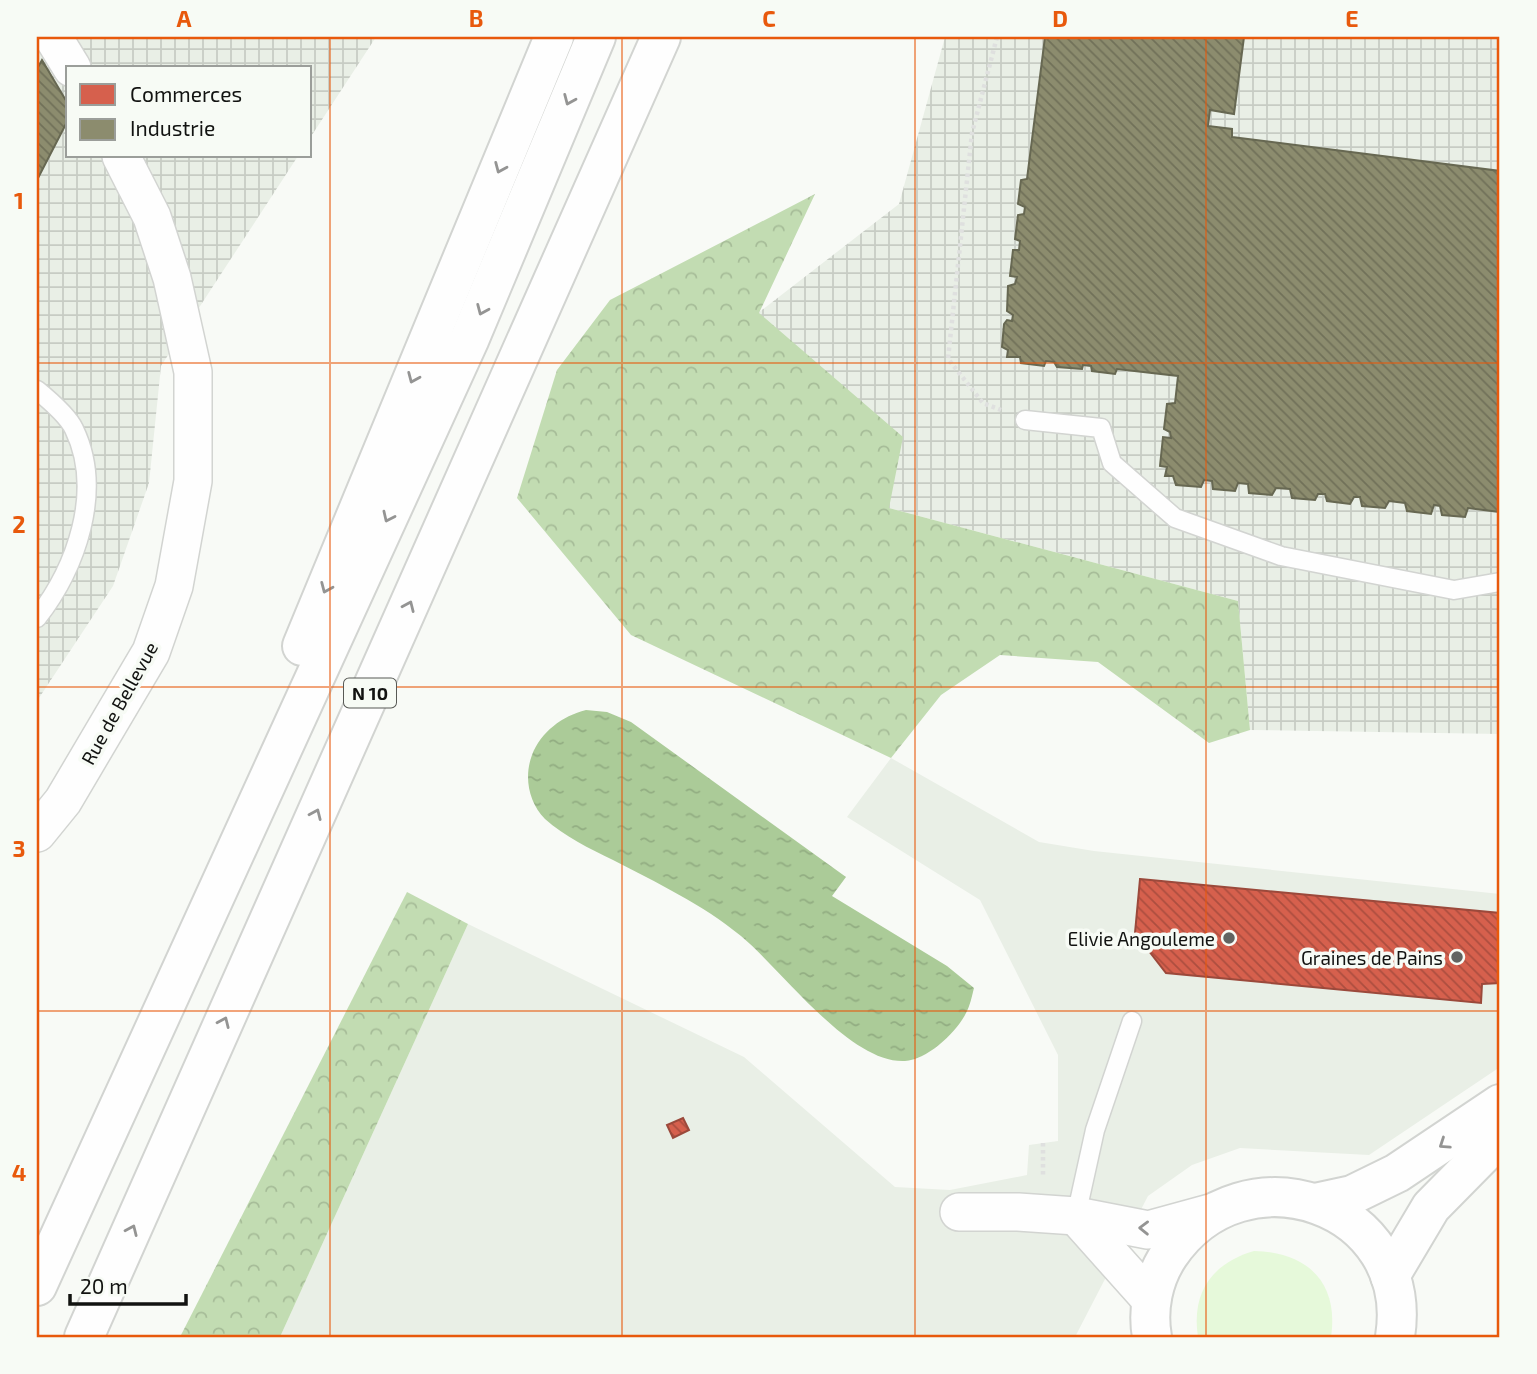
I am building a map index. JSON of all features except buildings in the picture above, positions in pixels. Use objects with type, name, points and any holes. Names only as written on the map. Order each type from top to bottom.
[{"type":"main road","points":[[37,1285],[554,37]]},
{"type":"main road","name":"N 10","points":[[37,1285],[470,338],[596,37]]},
{"type":"main road","name":"N 10","points":[[84,1337],[660,41]]},
{"type":"main road","points":[[1315,1203],[1352,1195],[1397,1173],[1500,1104]]},
{"type":"main road","points":[[1390,1276],[1432,1207],[1500,1136]]},
{"type":"main road","points":[[1148,1324],[1162,1266],[1182,1236],[1210,1213],[1244,1199],[1280,1196],[1315,1203],[1347,1219],[1373,1244],[1390,1276],[1401,1331]]},
{"type":"street","points":[[53,37],[71,66]]},
{"type":"street","name":"Rue de Bellevue","points":[[37,833],[63,801],[151,652],[174,586],[193,481],[192,372],[172,278],[152,217],[122,158]]},
{"type":"street","points":[[959,1212],[1076,1216],[1148,1230],[1210,1213]]},
{"type":"street","points":[[1076,1216],[1148,1324]]},
{"type":"lane","points":[[37,390],[74,428],[86,475],[82,531],[52,599],[37,618]]},
{"type":"lane","points":[[1025,420],[1101,428],[1112,463],[1175,518],[1281,556],[1454,590],[1500,582]]},
{"type":"lane","points":[[1076,1216],[1095,1130],[1132,1021]]},
{"type":"path","points":[[997,37],[972,133],[948,359],[983,402],[1025,420]]},
{"type":"shaded area","points":[[37,37],[376,37],[312,135],[312,66],[66,66],[66,158],[297,158],[161,366],[149,483],[113,586],[37,701]]},
{"type":"shaded area","points":[[945,37],[1500,37],[1500,734],[1250,730],[1238,601],[889,508],[758,313],[899,204]]},
{"type":"shaded area","points":[[891,758],[1039,842],[1094,851],[1500,894],[1500,1067],[1369,1155],[1240,1148],[1192,1165],[1148,1196],[1075,1337],[280,1337],[468,924],[744,1057],[895,1187],[950,1190],[1027,1175],[1029,1145],[1058,1141],[1058,1055],[980,900],[847,817]]},
{"type":"shaded area","points":[[1254,1251],[1290,1257],[1316,1274],[1330,1301],[1331,1337],[1198,1337],[1198,1307],[1208,1282],[1227,1263]]},
{"type":"green space","points":[[815,194],[759,313],[903,437],[889,508],[1238,601],[1250,730],[1209,743],[1098,662],[1000,655],[941,695],[891,758],[631,635],[517,498],[557,370],[610,300]]},
{"type":"green space","points":[[407,892],[468,924],[280,1337],[180,1337]]},
{"type":"water","points":[[586,710],[607,712],[631,722],[846,877],[832,896],[947,966],[974,988],[967,1010],[956,1028],[923,1056],[905,1061],[884,1058],[862,1048],[818,1012],[758,951],[726,924],[679,895],[578,842],[545,819],[535,805],[529,788],[528,771],[532,755],[553,726]]},
{"type":"place","name":"Elivie Angouleme","points":[[1229,938]]},
{"type":"place","name":"Graines de Pains","points":[[1457,957]]}]
